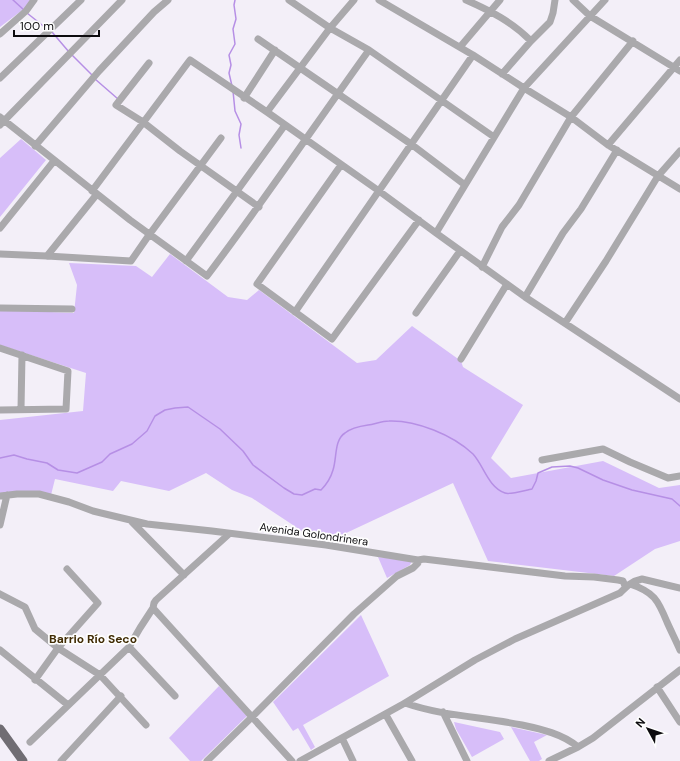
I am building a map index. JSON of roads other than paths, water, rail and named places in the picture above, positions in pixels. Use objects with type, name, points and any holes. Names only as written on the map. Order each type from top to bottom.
[{"type":"main road","points":[[1,732],[23,761]]},
{"type":"street","points":[[0,34],[26,11],[34,0]]},
{"type":"street","points":[[0,78],[81,0]]},
{"type":"street","points":[[122,0],[2,121],[149,235],[207,276],[259,207],[305,139],[369,50]]},
{"type":"street","points":[[35,146],[104,66],[154,12],[168,0]]},
{"type":"street","points":[[288,0],[330,28],[369,50],[494,137]]},
{"type":"street","points":[[267,112],[330,28],[354,0]]},
{"type":"street","points":[[380,0],[460,47],[572,117],[608,145],[680,189]]},
{"type":"street","points":[[466,0],[491,11],[518,28],[531,40]]},
{"type":"street","points":[[460,47],[500,0]]},
{"type":"street","points":[[502,74],[531,40],[550,22],[555,0]]},
{"type":"street","points":[[573,0],[590,16],[677,69]]},
{"type":"street","points":[[436,233],[524,88],[605,0]]},
{"type":"street","points":[[258,39],[411,144],[464,186]]},
{"type":"street","points":[[482,267],[502,227],[519,205],[572,117],[633,41]]},
{"type":"street","points":[[244,98],[275,50]]},
{"type":"street","points":[[295,312],[473,55]]},
{"type":"street","points":[[47,256],[143,122],[190,60],[379,191],[525,297],[680,399]]},
{"type":"street","points":[[608,145],[677,69],[680,60]]},
{"type":"street","points":[[149,63],[116,105],[143,122],[180,151],[259,207]]},
{"type":"street","points":[[186,261],[285,125]]},
{"type":"street","points":[[0,254],[131,262],[149,235],[221,138]]},
{"type":"street","points":[[525,297],[563,234],[581,209],[617,150]]},
{"type":"street","points":[[565,323],[606,261],[658,176],[680,151]]},
{"type":"street","points":[[0,228],[54,161]]},
{"type":"street","points":[[342,165],[257,284],[295,312],[332,338],[419,220]]},
{"type":"street","points":[[416,313],[460,251]]},
{"type":"street","points":[[461,358],[507,284]]},
{"type":"street","points":[[0,308],[72,309]]},
{"type":"street","points":[[0,348],[68,371],[66,409],[0,410]]},
{"type":"street","points":[[21,409],[22,355]]},
{"type":"street","points":[[542,460],[602,449],[668,478],[680,476]]},
{"type":"street","name":"Avenida Golondrinera","points":[[4,496],[30,494],[51,497],[132,522],[326,545],[418,560],[431,560],[566,576],[594,577],[623,581],[628,585],[646,590],[660,605],[680,650]]},
{"type":"street","points":[[0,525],[4,496]]},
{"type":"street","points":[[132,522],[184,575]]},
{"type":"street","points":[[30,742],[130,647],[153,608],[156,600],[229,534]]},
{"type":"street","points":[[207,761],[354,614],[397,576],[413,568],[418,563],[418,560]]},
{"type":"street","points":[[36,680],[58,648],[98,603],[67,569]]},
{"type":"street","points":[[300,761],[386,715],[475,660],[515,639],[620,593],[628,585],[642,579],[680,588]]},
{"type":"street","points":[[0,594],[25,607],[35,629],[58,648],[100,675],[121,696],[146,725]]},
{"type":"street","points":[[153,608],[253,716],[292,761]]},
{"type":"street","points":[[130,647],[175,696]]},
{"type":"street","points":[[0,650],[68,705]]},
{"type":"street","points":[[549,761],[578,747],[618,719],[680,670]]},
{"type":"street","points":[[657,687],[680,722]]},
{"type":"street","points":[[61,761],[121,696]]},
{"type":"street","points":[[405,704],[422,709],[537,728],[571,741],[578,747]]},
{"type":"street","points":[[442,712],[468,761]]},
{"type":"street","points":[[386,715],[412,761]]},
{"type":"street","points":[[342,738],[353,761]]},
{"type":"waterway","points":[[13,0],[24,10]]},
{"type":"waterway","points":[[232,86],[229,73],[231,65],[229,55],[235,44],[233,29],[236,19],[234,5],[235,0]]},
{"type":"waterway","points":[[27,13],[47,29]]},
{"type":"waterway","points":[[52,32],[69,52]]},
{"type":"waterway","points":[[72,55],[92,75]]},
{"type":"waterway","points":[[95,79],[118,99]]},
{"type":"waterway","points":[[233,91],[235,111],[241,124],[239,135],[241,148]]},
{"type":"waterway","points":[[0,458],[14,455],[47,463],[58,470],[77,473],[102,462],[110,454],[132,444],[147,431],[155,416],[165,410],[188,407],[220,429],[243,451],[253,465],[284,488],[294,494],[302,495],[315,489],[321,490],[326,483],[333,470],[339,440],[347,431],[386,421],[400,421],[434,430],[465,447],[477,459],[494,486],[505,493],[514,493],[532,489],[538,473],[552,467],[570,466],[632,490],[672,499],[680,506]]},
{"type":"district","name":"Barrio Río Seco","points":[[93,639]]}]
